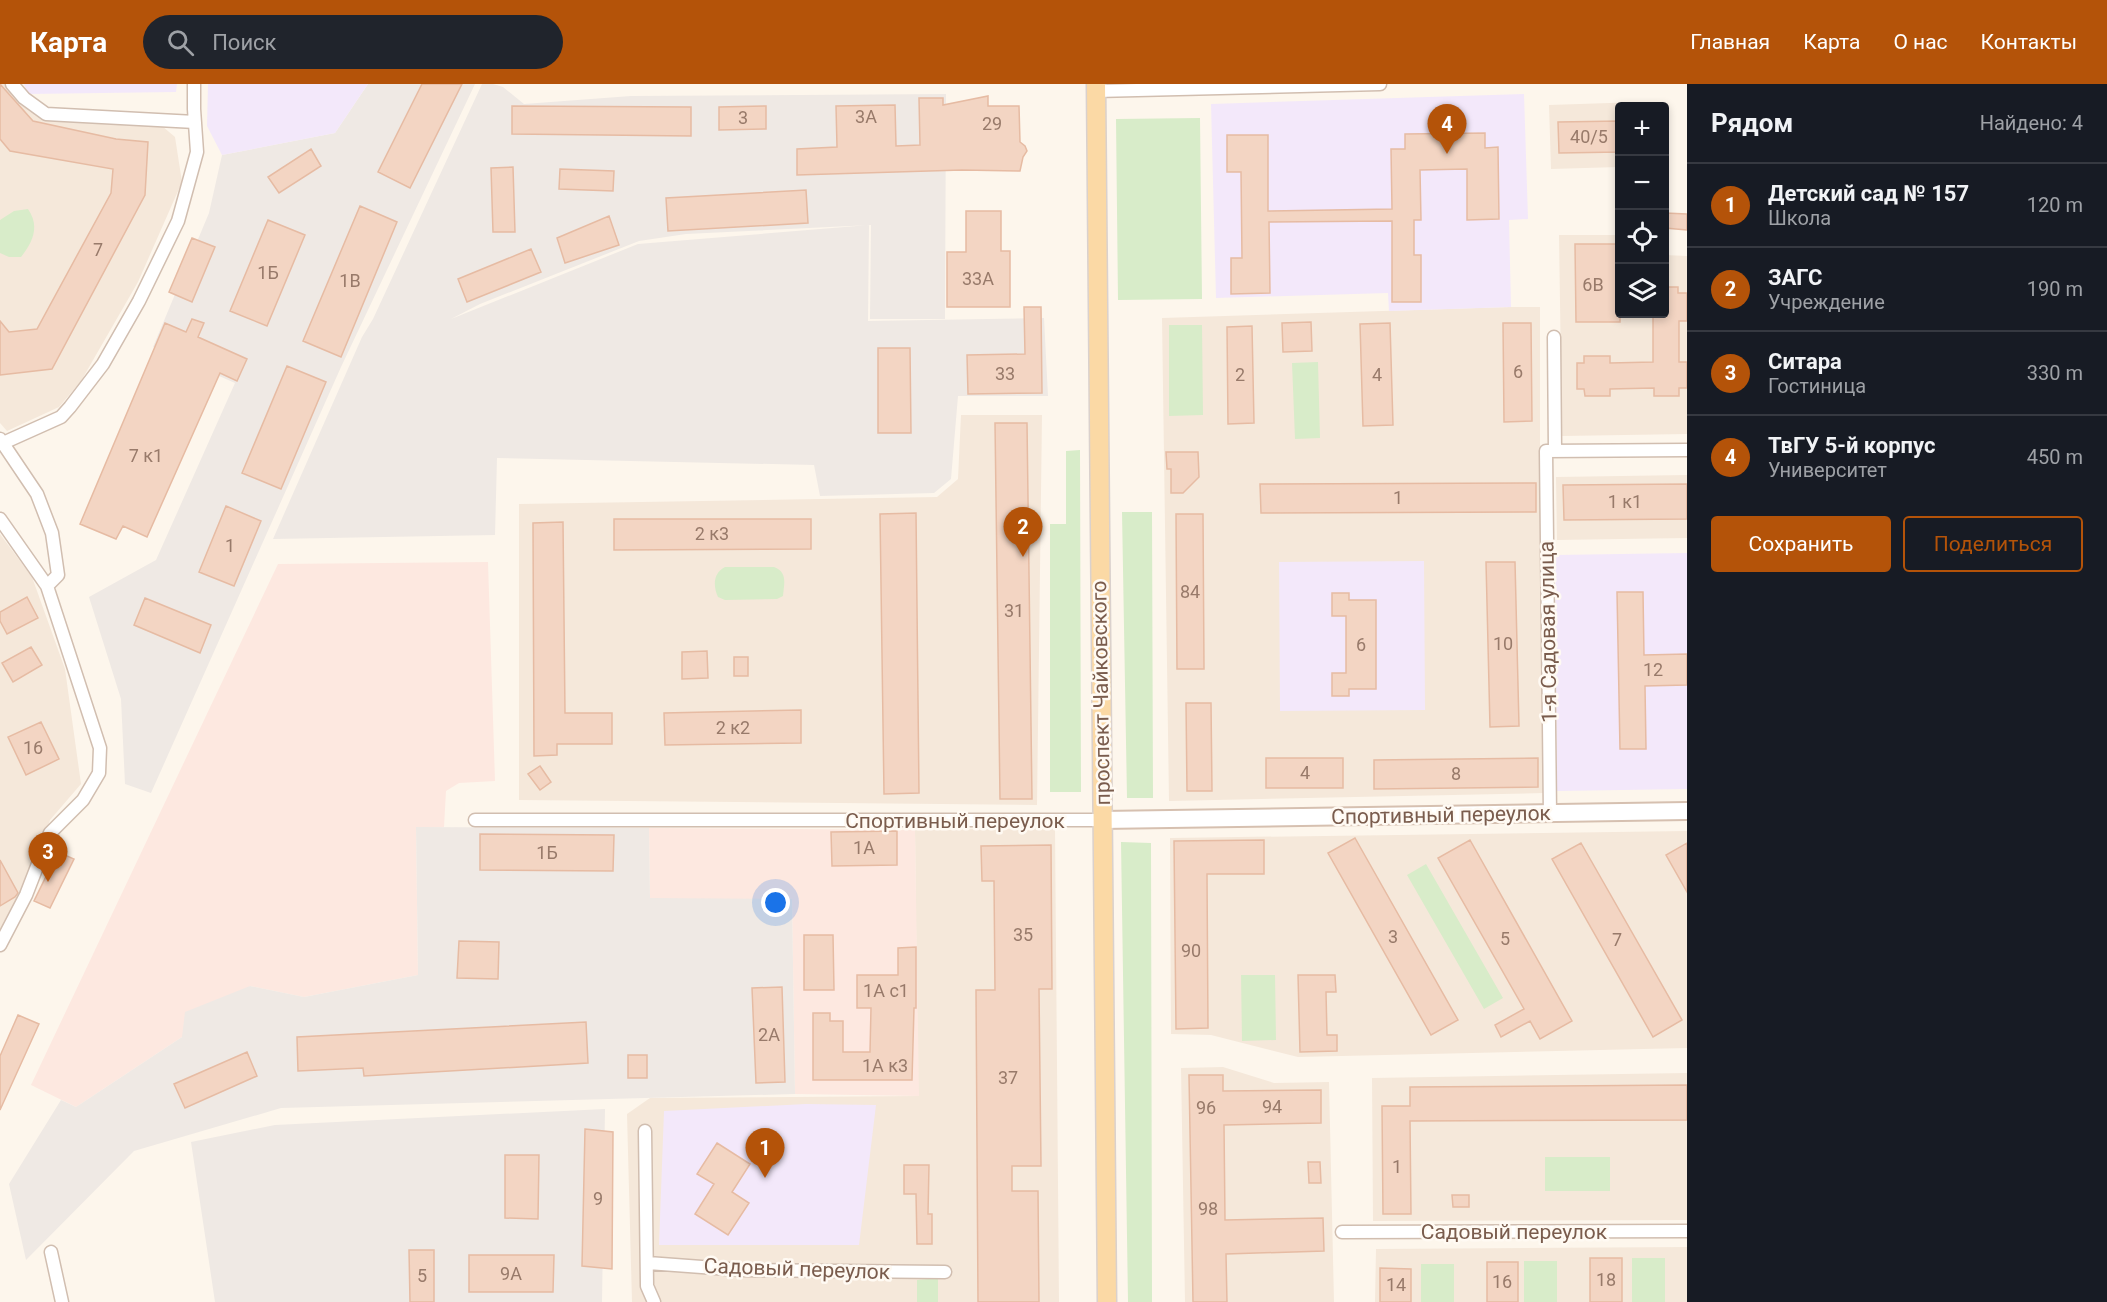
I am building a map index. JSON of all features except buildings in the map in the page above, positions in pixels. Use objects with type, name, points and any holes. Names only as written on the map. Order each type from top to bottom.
[{"type":"main road","name":"проспект Чайковского","points":[[1096,88],[1107,1302]]},
{"type":"street","points":[[12,84],[24,98],[46,114],[195,122]]},
{"type":"street","points":[[47,586],[58,575],[52,533],[37,494],[1,441],[61,417],[103,364],[139,301],[178,221],[197,152],[194,84]]},
{"type":"street","points":[[1096,88],[1380,84]]},
{"type":"street","name":"1-я Садовая улица","points":[[1550,814],[1551,451],[1554,337]]},
{"type":"street","points":[[1551,451],[1687,450]]},
{"type":"street","points":[[0,519],[47,586],[100,748],[99,773],[83,800],[50,833],[26,896],[0,945]]},
{"type":"street","name":"Спортивный переулок","points":[[475,820],[1102,820],[1687,812]]},
{"type":"street","points":[[645,1131],[647,1286],[654,1302]]},
{"type":"street","name":"Садовый переулок","points":[[1342,1232],[1687,1231]]},
{"type":"street","points":[[51,1252],[62,1302]]},
{"type":"street","name":"Садовый переулок","points":[[648,1263],[742,1270],[945,1272]]},
{"type":"shaded area","points":[[0,84],[16,84],[43,110],[162,126],[175,137],[182,182],[138,282],[81,381],[59,407],[7,431],[0,423]]},
{"type":"shaded area","points":[[24,84],[177,84],[176,92],[28,94]]},
{"type":"shaded area","points":[[208,84],[368,84],[335,133],[222,155],[207,126]]},
{"type":"shaded area","points":[[368,84],[475,84],[341,367],[151,793],[125,784],[121,699],[89,597],[156,560],[235,383],[153,347],[209,213],[222,155],[335,133]]},
{"type":"shaded area","points":[[482,84],[503,87],[524,104],[631,96],[946,94],[945,319],[870,319],[871,225],[869,225],[868,321],[1044,318],[1048,396],[958,396],[951,479],[934,493],[820,496],[814,465],[497,458],[495,535],[273,539],[362,337],[373,319]],"holes":[[[866,225],[638,244],[451,319],[480,304],[639,241],[686,234]]]},
{"type":"shaded area","points":[[1524,94],[1528,219],[1509,220],[1511,307],[1389,311],[1388,293],[1216,298],[1211,104]]},
{"type":"shaded area","points":[[1615,103],[1615,167],[1551,169],[1549,105]]},
{"type":"shaded area","points":[[1559,235],[1615,235],[1615,318],[1669,318],[1669,255],[1687,256],[1687,434],[1562,436]]},
{"type":"shaded area","points":[[1540,307],[1544,793],[1169,801],[1162,318]]},
{"type":"shaded area","points":[[961,415],[1042,415],[1037,805],[519,800],[519,504],[937,497],[958,479]]},
{"type":"shaded area","points":[[1687,475],[1687,538],[1557,540],[1556,477]]},
{"type":"shaded area","points":[[0,534],[32,577],[65,669],[81,784],[50,820],[25,890],[0,934]]},
{"type":"shaded area","points":[[1687,553],[1687,789],[1557,791],[1555,555]]},
{"type":"shaded area","points":[[1424,561],[1425,710],[1280,711],[1279,562]]},
{"type":"shaded area","points":[[488,562],[495,781],[459,783],[446,791],[444,827],[416,828],[418,975],[304,997],[250,986],[182,1037],[76,1107],[31,1085],[278,564]]},
{"type":"shaded area","points":[[416,827],[649,828],[650,898],[792,899],[795,1094],[281,1108],[134,1151],[26,1260],[9,1184],[61,1100],[76,1107],[182,1037],[185,1012],[250,986],[304,997],[418,975]]},
{"type":"shaded area","points":[[649,828],[915,830],[919,1096],[795,1094],[792,899],[650,899]]},
{"type":"shaded area","points":[[1055,828],[1059,1302],[632,1302],[627,1114],[650,1098],[918,1096],[915,830]]},
{"type":"shaded area","points":[[1687,831],[1687,1048],[1298,1057],[1211,1035],[1171,1034],[1170,838]]},
{"type":"shaded area","points":[[1223,1067],[1274,1083],[1329,1082],[1334,1302],[1185,1302],[1181,1068]]},
{"type":"shaded area","points":[[1687,1073],[1687,1220],[1373,1221],[1372,1078]]},
{"type":"shaded area","points":[[806,1104],[876,1105],[859,1245],[659,1245],[664,1111]]},
{"type":"shaded area","points":[[605,1109],[602,1302],[215,1302],[191,1142],[275,1125]]},
{"type":"shaded area","points":[[1687,1247],[1687,1302],[1375,1302],[1376,1249]]},
{"type":"green space","points":[[1200,118],[1202,299],[1118,300],[1116,119]]},
{"type":"green space","points":[[28,209],[34,222],[34,234],[25,251],[21,257],[9,257],[0,253],[0,220],[14,211]]},
{"type":"green space","points":[[1169,325],[1202,325],[1203,415],[1169,416]]},
{"type":"green space","points":[[1318,362],[1320,438],[1295,439],[1292,363]]},
{"type":"green space","points":[[1080,450],[1081,792],[1050,792],[1050,524],[1066,524],[1066,451]]},
{"type":"green space","points":[[1122,512],[1152,512],[1153,798],[1127,798]]},
{"type":"green space","points":[[725,567],[774,567],[778,569],[784,579],[783,596],[777,599],[725,600],[718,597],[715,580],[718,573]]},
{"type":"green space","points":[[1121,842],[1151,843],[1152,1302],[1128,1302]]},
{"type":"green space","points":[[1426,864],[1503,998],[1484,1009],[1407,875]]},
{"type":"green space","points":[[1241,975],[1275,975],[1276,1040],[1242,1041]]},
{"type":"green space","points":[[1545,1157],[1610,1157],[1610,1191],[1545,1191]]},
{"type":"green space","points":[[1632,1258],[1665,1258],[1665,1302],[1632,1302]]},
{"type":"green space","points":[[1524,1261],[1557,1261],[1557,1302],[1524,1302]]},
{"type":"green space","points":[[1421,1264],[1454,1264],[1454,1302],[1421,1302]]},
{"type":"green space","points":[[938,1278],[938,1302],[917,1302],[917,1280]]},
{"type":"place","name":"ТвГУ 5-й корпус","points":[[1447,154]]},
{"type":"place","name":"ЗАГС","points":[[1023,557]]},
{"type":"place","name":"Ситара","points":[[48,882]]},
{"type":"place","name":"Детский сад № 157","points":[[765,1178]]}]
